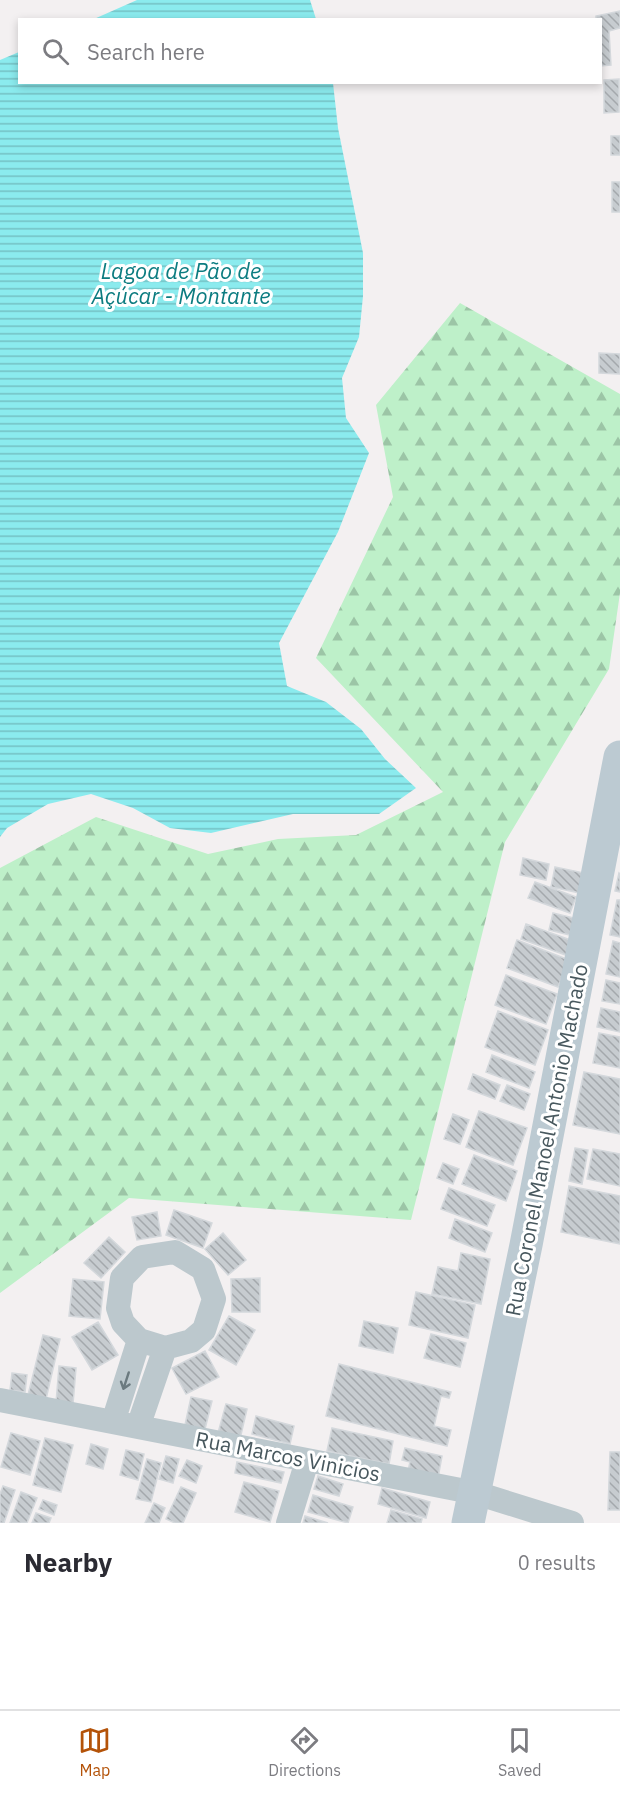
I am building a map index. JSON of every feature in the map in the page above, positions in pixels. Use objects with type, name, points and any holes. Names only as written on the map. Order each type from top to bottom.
[{"type":"street","name":"Rua Coronel Manoel Antonio Machado","points":[[472,1508],[526,1245],[620,757]]},
{"type":"street","points":[[175,1252],[203,1269],[214,1299],[204,1330],[192,1341],[165,1348],[139,1340],[123,1323],[118,1308],[122,1278],[142,1257],[175,1252]]},
{"type":"street","points":[[113,1422],[139,1340]]},
{"type":"street","points":[[138,1427],[165,1348]]},
{"type":"street","name":"Rua Marcos Vinicios","points":[[0,1400],[307,1461],[472,1508],[572,1523]]},
{"type":"street","points":[[288,1523],[307,1461]]},
{"type":"green space","points":[[460,303],[620,394],[620,593],[609,669],[505,842],[411,1220],[129,1198],[0,1293],[0,868],[96,817],[208,854],[278,839],[356,835],[443,792],[316,658],[393,497],[376,405]]},
{"type":"water","points":[[137,0],[310,0],[316,18],[96,18]]},
{"type":"water","name":"Lagoa de Pão de Açúcar - Montante","points":[[18,52],[18,84],[333,84],[338,128],[363,253],[363,296],[359,337],[342,378],[346,418],[369,453],[338,532],[279,643],[287,686],[326,702],[361,729],[385,759],[416,788],[379,814],[293,814],[211,833],[170,828],[133,808],[91,794],[48,804],[7,828],[0,837],[0,60]]},
{"type":"building","points":[[620,11],[620,28],[609,31],[611,65],[602,66],[602,18],[596,18],[596,16]]},
{"type":"building","points":[[619,79],[619,112],[604,113],[604,80]]},
{"type":"building","points":[[611,136],[620,136],[620,155],[611,155]]},
{"type":"building","points":[[612,182],[620,182],[620,212],[612,212]]},
{"type":"building","points":[[599,353],[620,354],[620,374],[599,373]]},
{"type":"building","points":[[523,858],[549,864],[546,880],[520,875]]},
{"type":"building","points":[[555,867],[584,873],[580,893],[551,887]]},
{"type":"building","points":[[620,874],[620,892],[615,891]]},
{"type":"building","points":[[535,882],[576,897],[570,913],[528,898]]},
{"type":"building","points":[[617,900],[620,900],[620,937],[610,935]]},
{"type":"building","points":[[553,913],[578,919],[574,936],[549,930]]},
{"type":"building","points":[[526,924],[576,942],[571,957],[521,939]]},
{"type":"building","points":[[517,940],[569,960],[558,987],[507,968]]},
{"type":"building","points":[[613,941],[620,943],[620,977],[606,974]]},
{"type":"building","points":[[506,975],[557,994],[546,1024],[495,1005]]},
{"type":"building","points":[[606,980],[620,983],[620,1004],[602,1001]]},
{"type":"building","points":[[601,1008],[620,1012],[620,1032],[597,1027]]},
{"type":"building","points":[[498,1011],[548,1030],[535,1065],[485,1047]]},
{"type":"building","points":[[599,1033],[620,1037],[620,1068],[593,1063]]},
{"type":"building","points":[[492,1055],[535,1072],[529,1088],[486,1072]]},
{"type":"building","points":[[584,1072],[620,1079],[620,1134],[573,1125]]},
{"type":"building","points":[[473,1074],[500,1085],[495,1099],[468,1089]]},
{"type":"building","points":[[507,1085],[530,1094],[524,1110],[500,1101]]},
{"type":"building","points":[[479,1111],[527,1128],[513,1165],[466,1147]]},
{"type":"building","points":[[453,1114],[469,1120],[460,1144],[444,1139]]},
{"type":"building","points":[[575,1148],[588,1150],[582,1184],[569,1181]]},
{"type":"building","points":[[593,1149],[620,1154],[620,1186],[587,1179]]},
{"type":"building","points":[[474,1155],[517,1171],[506,1201],[462,1184]]},
{"type":"building","points":[[443,1163],[459,1169],[453,1184],[437,1178]]},
{"type":"building","points":[[569,1186],[620,1196],[620,1244],[561,1232]]},
{"type":"building","points":[[449,1188],[495,1205],[487,1226],[441,1209]]},
{"type":"building","points":[[174,1210],[212,1223],[203,1248],[166,1235]]},
{"type":"building","points":[[157,1212],[161,1236],[137,1240],[132,1217]]},
{"type":"building","points":[[455,1219],[492,1233],[485,1252],[449,1238]]},
{"type":"building","points":[[223,1233],[246,1260],[228,1275],[205,1249]]},
{"type":"building","points":[[109,1237],[125,1252],[101,1278],[84,1263]]},
{"type":"building","points":[[461,1253],[490,1259],[481,1304],[432,1294],[438,1267],[458,1271]]},
{"type":"building","points":[[260,1278],[260,1312],[232,1312],[231,1279]]},
{"type":"building","points":[[73,1279],[104,1282],[100,1319],[69,1316]]},
{"type":"building","points":[[416,1292],[475,1305],[468,1338],[409,1325]]},
{"type":"building","points":[[229,1316],[255,1330],[236,1365],[209,1350]]},
{"type":"building","points":[[364,1321],[398,1328],[393,1353],[359,1346]]},
{"type":"building","points":[[98,1322],[118,1355],[92,1370],[72,1337]]},
{"type":"building","points":[[431,1334],[466,1343],[460,1367],[424,1358]]},
{"type":"building","points":[[43,1335],[60,1339],[46,1399],[28,1395]]},
{"type":"building","points":[[205,1351],[219,1377],[186,1394],[172,1368]]},
{"type":"building","points":[[339,1364],[451,1392],[449,1398],[441,1396],[434,1426],[451,1430],[447,1446],[326,1416]]},
{"type":"building","points":[[59,1366],[76,1368],[73,1404],[56,1403]]},
{"type":"building","points":[[12,1373],[27,1375],[25,1392],[10,1390]]},
{"type":"building","points":[[191,1397],[212,1401],[205,1429],[185,1425]]},
{"type":"building","points":[[226,1404],[247,1409],[240,1439],[218,1433]]},
{"type":"building","points":[[256,1416],[294,1426],[290,1444],[252,1434]]},
{"type":"building","points":[[332,1428],[393,1441],[389,1464],[327,1451]]},
{"type":"building","points":[[11,1433],[40,1441],[30,1475],[1,1467]]},
{"type":"building","points":[[45,1438],[73,1445],[61,1492],[33,1485]]},
{"type":"building","points":[[91,1444],[108,1449],[103,1469],[86,1464]]},
{"type":"building","points":[[405,1448],[442,1456],[438,1478],[408,1471],[410,1462],[402,1460]]},
{"type":"building","points":[[126,1450],[144,1454],[138,1480],[120,1475]]},
{"type":"building","points":[[610,1452],[620,1452],[620,1510],[608,1510]]},
{"type":"building","points":[[166,1456],[179,1459],[173,1483],[159,1479]]},
{"type":"building","points":[[147,1459],[161,1463],[151,1502],[136,1499]]},
{"type":"building","points":[[187,1460],[202,1466],[196,1483],[179,1476]]},
{"type":"building","points":[[237,1462],[284,1472],[281,1483],[235,1473]]},
{"type":"building","points":[[318,1476],[343,1484],[339,1496],[314,1489]]},
{"type":"building","points":[[244,1482],[279,1491],[270,1522],[235,1512]]},
{"type":"building","points":[[3,1486],[15,1490],[4,1523],[0,1523],[0,1494]]},
{"type":"building","points":[[181,1487],[196,1493],[183,1523],[175,1523],[166,1519]]},
{"type":"building","points":[[382,1488],[430,1502],[426,1518],[378,1504]]},
{"type":"building","points":[[21,1492],[37,1498],[27,1523],[10,1523]]},
{"type":"building","points":[[313,1495],[353,1507],[348,1523],[308,1512]]},
{"type":"building","points":[[43,1500],[57,1505],[54,1515],[39,1509]]},
{"type":"building","points":[[154,1503],[165,1508],[159,1523],[145,1523]]},
{"type":"building","points":[[391,1510],[422,1519],[421,1523],[387,1523]]},
{"type":"building","points":[[36,1513],[51,1518],[49,1523],[32,1523]]},
{"type":"building","points":[[305,1516],[328,1523],[303,1523]]}]
